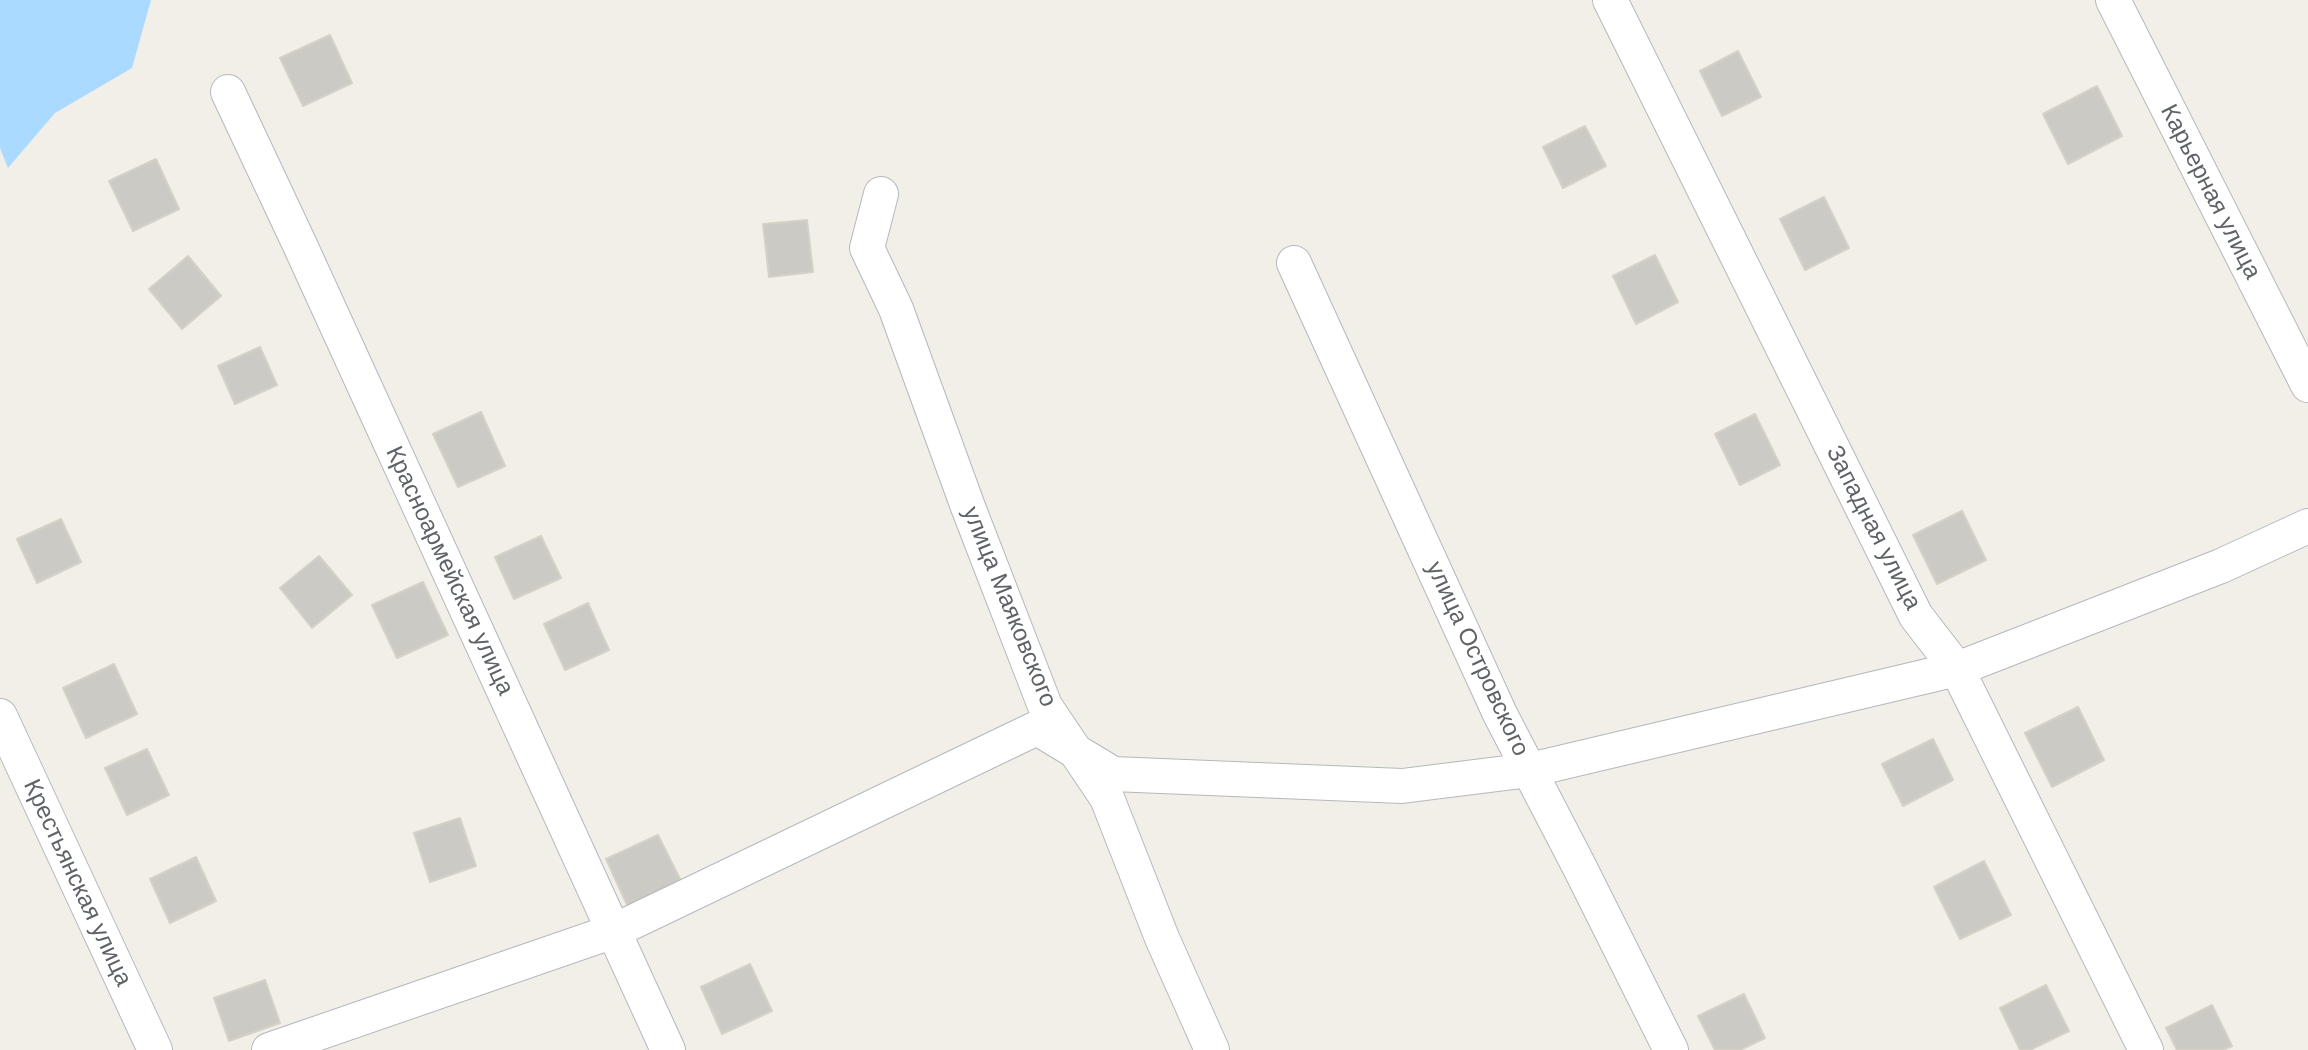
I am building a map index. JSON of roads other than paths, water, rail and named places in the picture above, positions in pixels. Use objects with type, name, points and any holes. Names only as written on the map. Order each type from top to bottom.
[{"type":"street","name":"Западная улица","points":[[1610,0],[1916,616],[1957,669],[2146,1050]]},
{"type":"street","name":"Карьерная улица","points":[[2113,0],[2308,385]]},
{"type":"street","name":"Красноармейская улица","points":[[228,92],[668,1050]]},
{"type":"street","name":"улица Маяковского","points":[[881,194],[867,248],[896,309],[1045,706],[1107,798],[1162,938],[1212,1050]]},
{"type":"street","name":"улица Островского","points":[[1294,263],[1500,714],[1671,1050]]},
{"type":"street","points":[[269,1050],[614,931],[1037,728],[1113,774],[1402,786],[1530,770],[1957,669],[2221,566],[2308,526]]},
{"type":"street","name":"Крестьянская улица","points":[[0,716],[155,1050]]},
{"type":"water","points":[[0,0],[151,0],[132,68],[55,113],[8,168],[0,148]]}]
